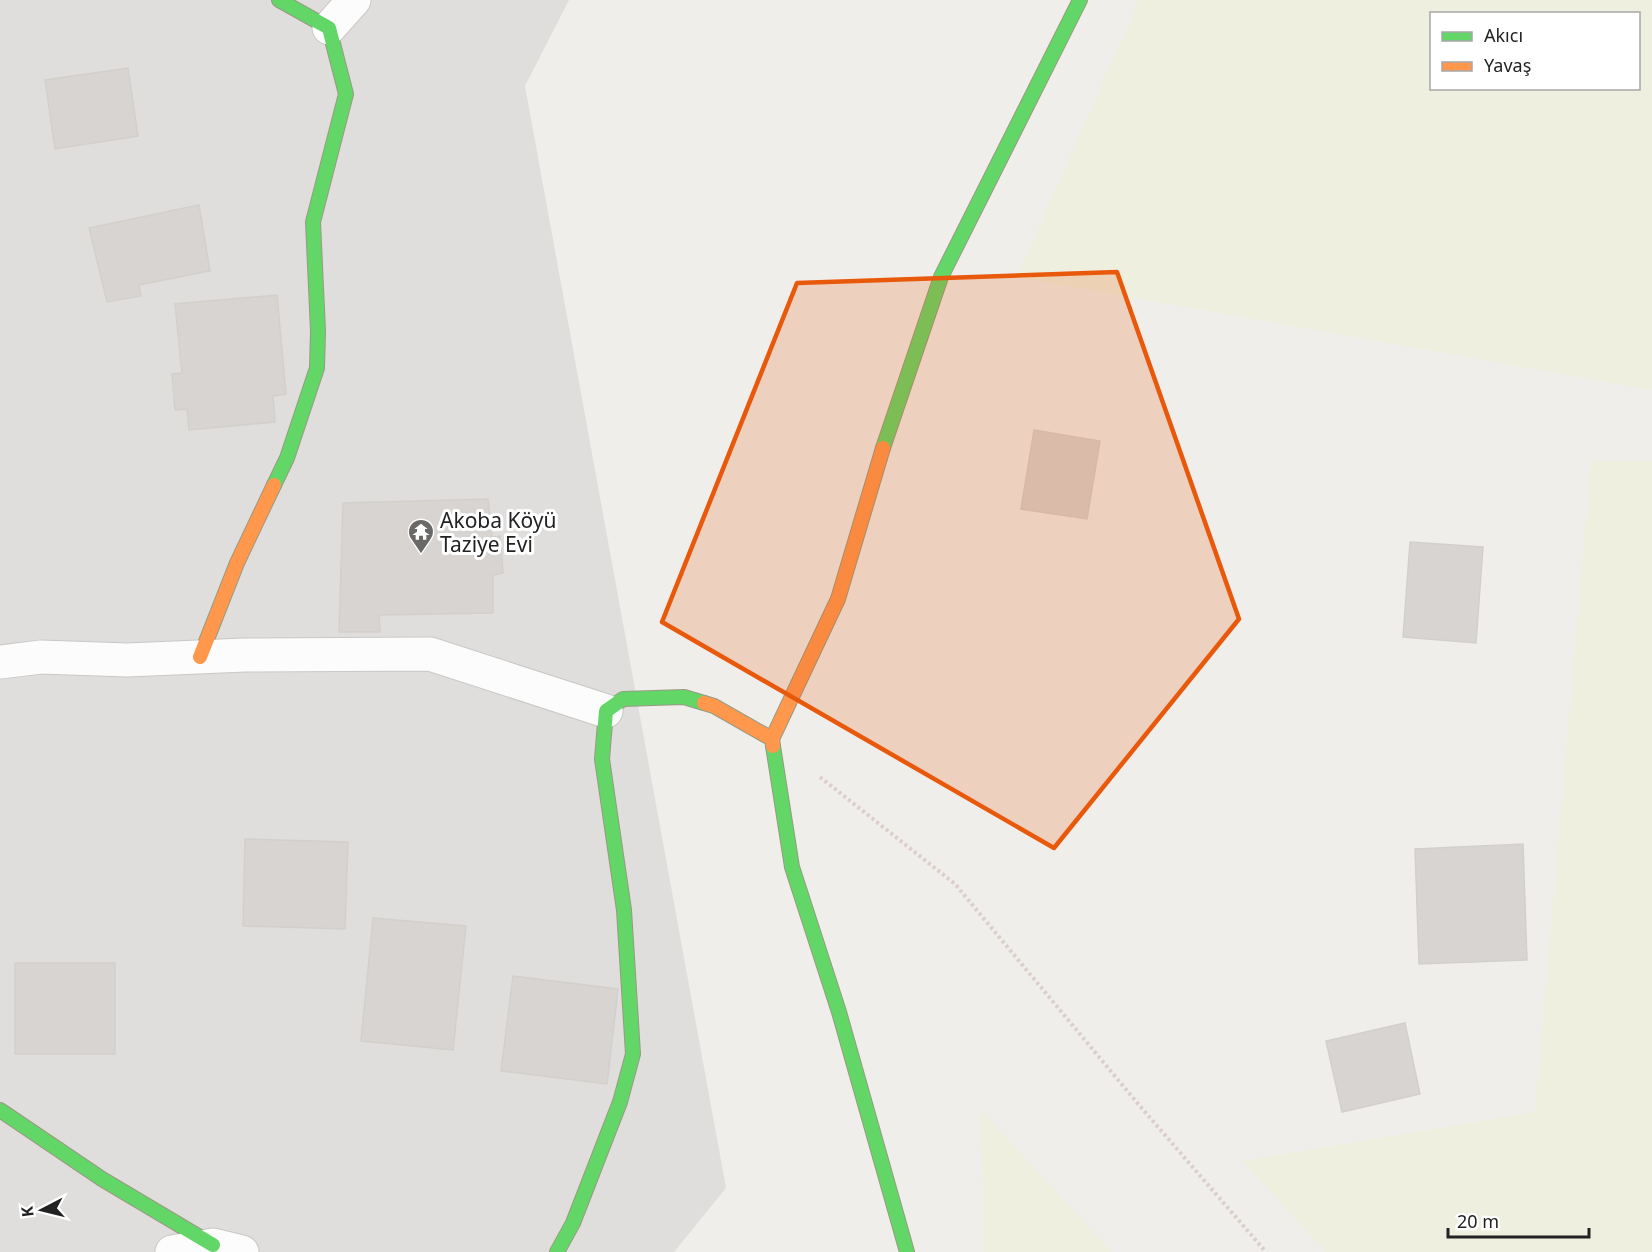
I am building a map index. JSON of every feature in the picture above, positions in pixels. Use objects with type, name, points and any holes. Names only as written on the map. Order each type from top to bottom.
[{"type":"street","points":[[200,657],[237,563],[287,458],[316,368],[318,331],[313,222],[346,94],[329,28],[279,0]]},
{"type":"street","points":[[329,28],[354,0]]},
{"type":"street","points":[[907,1252],[839,1012],[792,867],[772,739],[838,599],[891,422],[941,277],[1080,0]]},
{"type":"street","points":[[0,662],[41,657],[127,660],[430,654],[606,711]]},
{"type":"street","points":[[606,711],[623,699],[684,697],[714,706],[772,739]]},
{"type":"street","points":[[557,1252],[573,1223],[620,1102],[633,1054],[624,910],[602,759],[606,711]]},
{"type":"street","points":[[0,1110],[102,1179],[228,1248]]},
{"type":"street","points":[[172,1252],[228,1248]]},
{"type":"path","points":[[772,739],[956,884],[1139,1105],[1266,1252]]},
{"type":"highlighted area","points":[[1117,272],[1239,619],[1054,848],[662,622],[797,283]]},
{"type":"shaded area","points":[[0,0],[569,0],[525,86],[726,1188],[674,1252],[0,1252]]},
{"type":"green space","points":[[1139,0],[1652,0],[1652,390],[1017,277]]},
{"type":"green space","points":[[1591,461],[1652,461],[1652,1252],[1326,1252],[1243,1161],[1535,1112]]},
{"type":"green space","points":[[981,1110],[1112,1252],[984,1252]]},
{"type":"building","points":[[128,68],[138,136],[55,149],[45,80]]},
{"type":"building","points":[[199,205],[210,271],[139,285],[141,296],[107,302],[89,228]]},
{"type":"building","points":[[277,295],[286,394],[273,396],[275,422],[189,430],[187,409],[175,410],[172,374],[182,373],[175,304]]},
{"type":"building","points":[[1034,430],[1100,441],[1087,519],[1021,509]]},
{"type":"building","name":"Akoba Köyü Taziye Evi","points":[[488,499],[492,537],[500,536],[503,573],[493,575],[493,613],[379,615],[380,632],[339,632],[343,503]]},
{"type":"building","points":[[1410,542],[1483,547],[1476,643],[1403,637]]},
{"type":"building","points":[[245,839],[348,842],[345,929],[243,926]]},
{"type":"building","points":[[1523,844],[1527,960],[1419,964],[1415,849]]},
{"type":"building","points":[[373,918],[466,926],[453,1050],[361,1041]]},
{"type":"building","points":[[15,963],[115,963],[115,1054],[15,1054]]},
{"type":"building","points":[[513,976],[618,989],[607,1084],[501,1071]]},
{"type":"building","points":[[1405,1023],[1420,1094],[1342,1112],[1326,1041]]},
{"type":"traffic: fast","points":[[274,485],[287,458],[317,368],[318,331],[313,222],[346,94],[329,28],[279,0]]},
{"type":"traffic: fast","points":[[883,448],[941,277],[1080,0]]},
{"type":"traffic: fast","points":[[557,1252],[573,1223],[620,1102],[633,1054],[624,910],[602,759],[606,711],[623,699],[684,697],[704,703]]},
{"type":"traffic: fast","points":[[773,746],[792,867],[839,1012],[907,1252]]},
{"type":"traffic: fast","points":[[0,1110],[102,1179],[213,1245]]},
{"type":"traffic: slow","points":[[773,746],[772,739],[838,599],[883,448]]},
{"type":"traffic: slow","points":[[200,657],[237,563],[274,485]]},
{"type":"traffic: slow","points":[[704,703],[714,706],[772,739]]},
{"type":"place","name":"Akoba Köyü Taziye Evi","points":[[421,555]]}]
